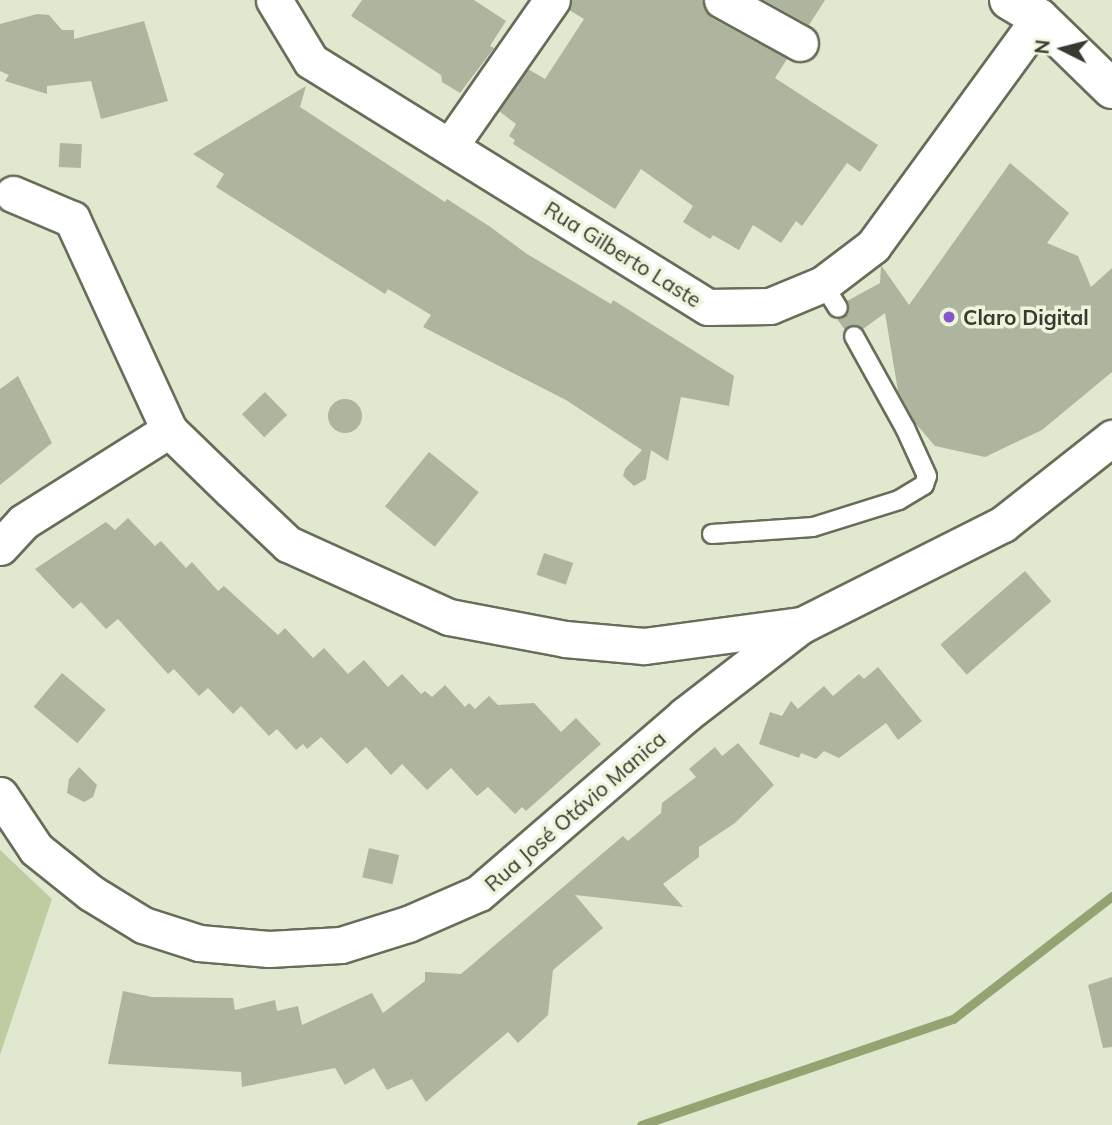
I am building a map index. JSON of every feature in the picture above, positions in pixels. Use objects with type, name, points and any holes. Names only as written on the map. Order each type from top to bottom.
[{"type":"street","name":"Rua Gilberto Laste","points":[[274,0],[311,61],[708,307],[770,306],[831,296],[873,246],[1024,9]]},
{"type":"street","points":[[450,146],[552,0]]},
{"type":"street","points":[[722,0],[800,43]]},
{"type":"street","points":[[1024,9],[1112,89]]},
{"type":"street","points":[[13,194],[72,219],[169,430],[288,544],[449,617],[565,639],[643,646],[802,625],[1003,524],[1112,438]]},
{"type":"street","points":[[0,547],[23,522],[169,430]]},
{"type":"street","name":"Rua José Otávio Manica","points":[[0,795],[36,849],[91,893],[143,925],[199,943],[269,949],[341,945],[408,924],[479,893],[685,715],[802,625]]},
{"type":"lane","points":[[712,534],[813,527],[899,499],[925,485],[927,476],[905,428],[854,337]]},
{"type":"green space","points":[[0,850],[52,899],[0,1055]]},
{"type":"building","points":[[362,0],[474,0],[506,21],[490,46],[494,48],[460,93],[442,82],[441,75],[351,16]]},
{"type":"building","points":[[572,0],[702,0],[712,18],[787,59],[775,78],[878,145],[860,172],[847,163],[802,226],[796,221],[781,243],[753,225],[739,250],[713,235],[710,239],[683,222],[693,206],[641,169],[615,209],[513,144],[515,140],[509,136],[516,124],[499,111],[528,69],[545,79],[584,19],[569,10]]},
{"type":"building","points":[[764,0],[825,0],[809,25]]},
{"type":"building","points":[[37,14],[49,15],[62,30],[74,30],[74,39],[144,21],[168,101],[101,119],[91,81],[47,86],[47,94],[5,81],[9,75],[0,71],[0,24]]},
{"type":"building","points":[[306,86],[300,107],[445,202],[447,199],[489,226],[527,254],[611,304],[613,300],[734,376],[729,406],[681,397],[668,461],[651,450],[646,479],[634,486],[623,476],[625,469],[642,450],[566,400],[423,327],[431,315],[388,289],[385,294],[216,187],[224,174],[193,154]]},
{"type":"building","points":[[60,143],[82,144],[81,168],[59,167]]},
{"type":"building","name":"Claro Digital","points":[[1010,163],[1069,213],[1047,243],[1078,256],[1091,287],[1112,268],[1112,372],[1042,430],[985,457],[935,446],[916,424],[898,391],[885,313],[863,329],[854,325],[845,330],[837,319],[848,314],[847,301],[880,283],[881,265],[909,305]]},
{"type":"building","points":[[18,376],[52,443],[0,485],[0,389]]},
{"type":"building","points":[[265,392],[287,415],[264,437],[242,414]]},
{"type":"building","points":[[345,399],[357,404],[362,416],[357,428],[345,433],[333,428],[328,416],[333,404]]},
{"type":"building","points":[[429,452],[479,492],[435,547],[385,506]]},
{"type":"building","points":[[128,518],[155,546],[161,541],[186,568],[192,562],[218,591],[224,586],[278,635],[285,628],[313,658],[324,648],[348,674],[364,660],[388,687],[402,674],[421,694],[425,691],[432,697],[445,685],[465,707],[469,703],[475,709],[489,696],[498,705],[534,703],[561,732],[576,718],[601,744],[526,811],[522,807],[515,814],[488,787],[477,796],[451,768],[427,790],[402,764],[391,775],[366,747],[347,764],[321,737],[307,749],[303,744],[296,750],[277,729],[269,736],[241,706],[233,714],[208,688],[199,696],[174,669],[168,674],[118,619],[106,629],[81,602],[73,609],[35,569],[106,522],[115,530]]},
{"type":"building","points":[[544,553],[573,563],[566,585],[537,575]]},
{"type":"building","points":[[1025,571],[1051,601],[967,675],[940,644]]},
{"type":"building","points":[[878,667],[922,721],[898,740],[886,723],[839,758],[824,751],[816,759],[801,753],[799,758],[759,744],[770,712],[782,716],[791,701],[798,709],[824,686],[833,696],[859,674],[864,679]]},
{"type":"building","points":[[62,673],[106,710],[77,743],[34,707]]},
{"type":"building","points":[[738,743],[774,785],[735,823],[699,847],[699,857],[663,884],[683,907],[575,895],[603,928],[553,970],[548,1015],[518,1043],[508,1032],[426,1102],[412,1079],[387,1090],[374,1068],[345,1085],[335,1068],[242,1087],[241,1072],[108,1064],[123,991],[152,997],[233,998],[235,1010],[275,1000],[277,1011],[298,1006],[302,1025],[372,993],[383,1013],[425,981],[425,972],[461,974],[623,836],[628,841],[661,813],[662,803],[696,777],[689,769],[715,747],[722,756]]},
{"type":"building","points":[[79,767],[97,785],[93,797],[84,802],[67,793],[69,779]]},
{"type":"building","points":[[369,848],[399,855],[392,884],[362,877]]},
{"type":"building","points":[[1112,977],[1112,1047],[1103,1048],[1088,985]]},
{"type":"waterway","points":[[641,1125],[953,1019],[1112,896]]},
{"type":"place","name":"Claro Digital","points":[[949,317]]}]
